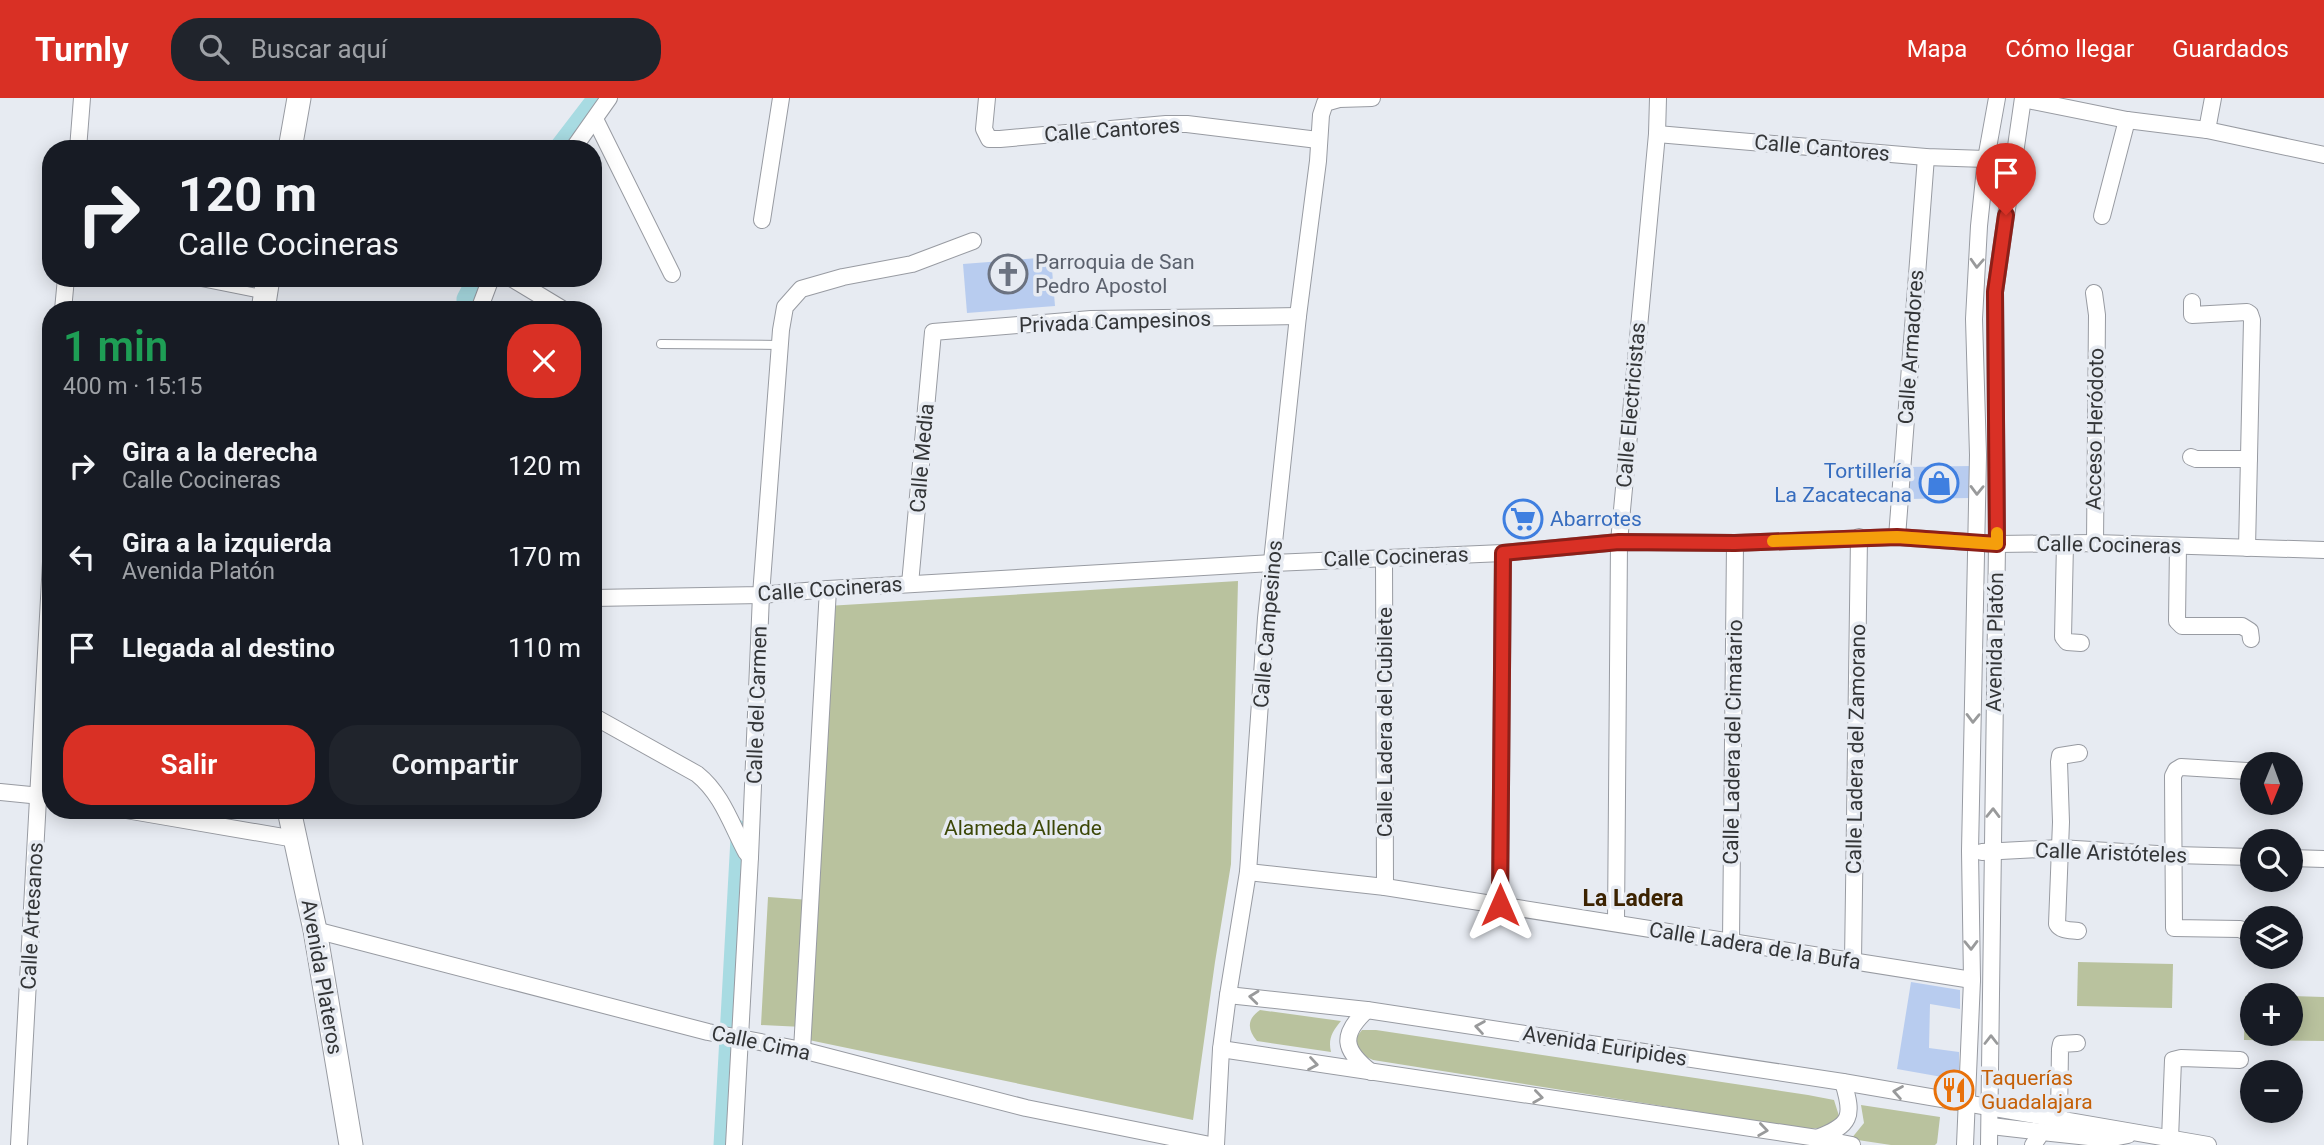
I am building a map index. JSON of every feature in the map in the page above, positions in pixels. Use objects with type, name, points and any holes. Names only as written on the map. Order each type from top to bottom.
[{"type":"street","points":[[79,140],[82,98]]},
{"type":"street","points":[[292,140],[299,98]]},
{"type":"street","points":[[580,140],[610,98]]},
{"type":"street","points":[[762,220],[781,98]]},
{"type":"street","name":"Calle Cantores","points":[[987,98],[984,129],[989,139],[1186,124],[1318,140]]},
{"type":"street","name":"Calle Campesinos","points":[[1216,1145],[1228,995],[1248,872],[1266,618],[1321,115],[1325,103],[1339,99],[1372,98]]},
{"type":"street","name":"Calle Electricistas","points":[[1616,923],[1619,542],[1657,134],[1658,98]]},
{"type":"street","name":"Avenida Platón","points":[[1965,1145],[1972,980],[1970,851],[1978,455],[1974,319],[1979,226],[1986,159],[1997,98]]},
{"type":"street","points":[[2023,98],[2127,120],[2207,130],[2324,155]]},
{"type":"street","name":"Avenida Platón","points":[[1989,1145],[1997,544],[1995,292],[2023,98]]},
{"type":"street","points":[[2207,130],[2213,98]]},
{"type":"street","points":[[595,119],[672,274]]},
{"type":"street","points":[[2102,216],[2127,120]]},
{"type":"street","name":"Calle Cantores","points":[[1657,134],[1926,157],[1986,159]]},
{"type":"street","name":"Calle Armadores","points":[[1897,537],[1926,157]]},
{"type":"street","name":"Calle del Carmen","points":[[734,1145],[761,595],[780,337],[785,307],[801,289],[843,277],[912,264],[973,242]]},
{"type":"street","points":[[526,287],[549,301]]},
{"type":"street","name":"Acceso Heródoto","points":[[2094,293],[2097,315],[2095,543]]},
{"type":"street","points":[[2192,308],[2250,314],[2247,548]]},
{"type":"street","name":"Privada Campesinos","points":[[933,332],[1091,319],[1298,316]]},
{"type":"street","name":"Calle Media","points":[[910,584],[933,332]]},
{"type":"street","points":[[2191,457],[2249,459]]},
{"type":"street","name":"Calle Ladera del Zamorano","points":[[1853,961],[1859,537]]},
{"type":"street","name":"Calle Cocineras","points":[[602,598],[761,595],[1273,563],[1503,553],[1619,542],[1735,543],[1897,537],[1997,544],[2095,543],[2324,550]]},
{"type":"street","name":"Calle Ladera del Cimatario","points":[[1731,942],[1735,543]]},
{"type":"street","points":[[2064,543],[2063,637],[2067,642],[2081,643]]},
{"type":"street","points":[[2178,546],[2177,621],[2182,626],[2242,626],[2250,631],[2251,639]]},
{"type":"street","points":[[1500,905],[1503,553]]},
{"type":"street","name":"Calle Ladera del Cubilete","points":[[1384,558],[1385,887]]},
{"type":"street","points":[[802,1051],[828,589]]},
{"type":"street","points":[[602,721],[697,774],[710,785],[750,857]]},
{"type":"street","points":[[2078,930],[2065,930],[2057,924],[2062,822],[2060,756],[2079,753]]},
{"type":"street","points":[[2240,771],[2181,767],[2173,776],[2174,928],[2240,929]]},
{"type":"street","points":[[0,792],[42,796]]},
{"type":"street","name":"Calle Artesanos","points":[[19,1145],[43,819]]},
{"type":"street","points":[[178,819],[295,839]]},
{"type":"street","name":"Avenida Plateros","points":[[291,819],[315,930],[351,1145]]},
{"type":"street","name":"Calle Aristóteles","points":[[1970,851],[2059,848],[2240,857]]},
{"type":"street","points":[[2303,858],[2324,859]]},
{"type":"street","name":"Calle Ladera de la Bufa","points":[[1248,872],[1385,887],[1972,980]]},
{"type":"street","name":"Calle Cima","points":[[315,930],[708,1032],[802,1051],[1026,1108],[1210,1145]]},
{"type":"street","name":"Avenida Euripides","points":[[1228,995],[1367,1010],[1843,1082],[2208,1145]]},
{"type":"street","points":[[1367,1010],[1351,1028],[1348,1044],[1354,1058],[1372,1073]]},
{"type":"street","points":[[2059,1118],[2061,1044],[2077,1043]]},
{"type":"street","points":[[1222,1049],[1852,1145]]},
{"type":"street","points":[[2170,1139],[2173,1060],[2240,1060]]},
{"type":"street","points":[[1817,1138],[1838,1130],[1848,1117],[1849,1101],[1843,1082]]},
{"type":"street","name":"Avenida Euripides","points":[[1991,1126],[2037,1138],[2107,1139],[2137,1133]]},
{"type":"lane","points":[[229,287],[265,294]]},
{"type":"lane","points":[[661,344],[780,337]]},
{"type":"green space","name":"Alameda Allende","points":[[1238,581],[1231,864],[1193,1120],[804,1039],[803,1027],[761,1025],[768,897],[810,900],[827,606]]},
{"type":"green space","points":[[2078,962],[2173,964],[2172,1008],[2077,1006]]},
{"type":"green space","points":[[2303,996],[2324,997],[2324,1041],[2303,1041]]},
{"type":"green space","points":[[1260,1010],[1341,1021],[1331,1036],[1331,1052],[1257,1041],[1251,1032],[1250,1024]]},
{"type":"green space","points":[[1362,1030],[1808,1095],[1834,1100],[1839,1116],[1830,1127],[1807,1129],[1373,1060],[1360,1054],[1354,1040]]},
{"type":"green space","points":[[1861,1105],[1940,1117],[1937,1143],[1891,1145],[1851,1139],[1864,1123]]},
{"type":"building","name":"Parroquia de San Pedro Apostol","points":[[1051,257],[1055,306],[967,313],[963,264]]},
{"type":"building","name":"Tortillería La Zacatecana","points":[[1970,466],[1970,498],[1907,499],[1908,467]]},
{"type":"building","points":[[1911,982],[1960,990],[1960,1009],[1930,1004],[1929,1048],[1959,1052],[1959,1080],[1897,1069]]},
{"type":"waterway","points":[[566,140],[598,98]]},
{"type":"waterway","points":[[467,301],[473,287]]},
{"type":"waterway","points":[[724,1145],[741,838],[737,830]]},
{"type":"slow traffic","points":[[1773,541],[1897,537],[1997,544],[1997,533]]},
{"type":"place","name":"Parroquia de San Pedro Apostol","points":[[1008,274]]},
{"type":"place","name":"Tortillería La Zacatecana","points":[[1939,483]]},
{"type":"place","name":"Abarrotes","points":[[1523,519]]},
{"type":"place","name":"Taquerías Guadalajara","points":[[1954,1090]]},
{"type":"district","name":"La Ladera","points":[[1633,898]]},
{"type":"route","points":[[1500,905],[1503,553],[1619,542],[1735,543],[1859,537],[1997,544],[1995,292],[2006,215]]}]
